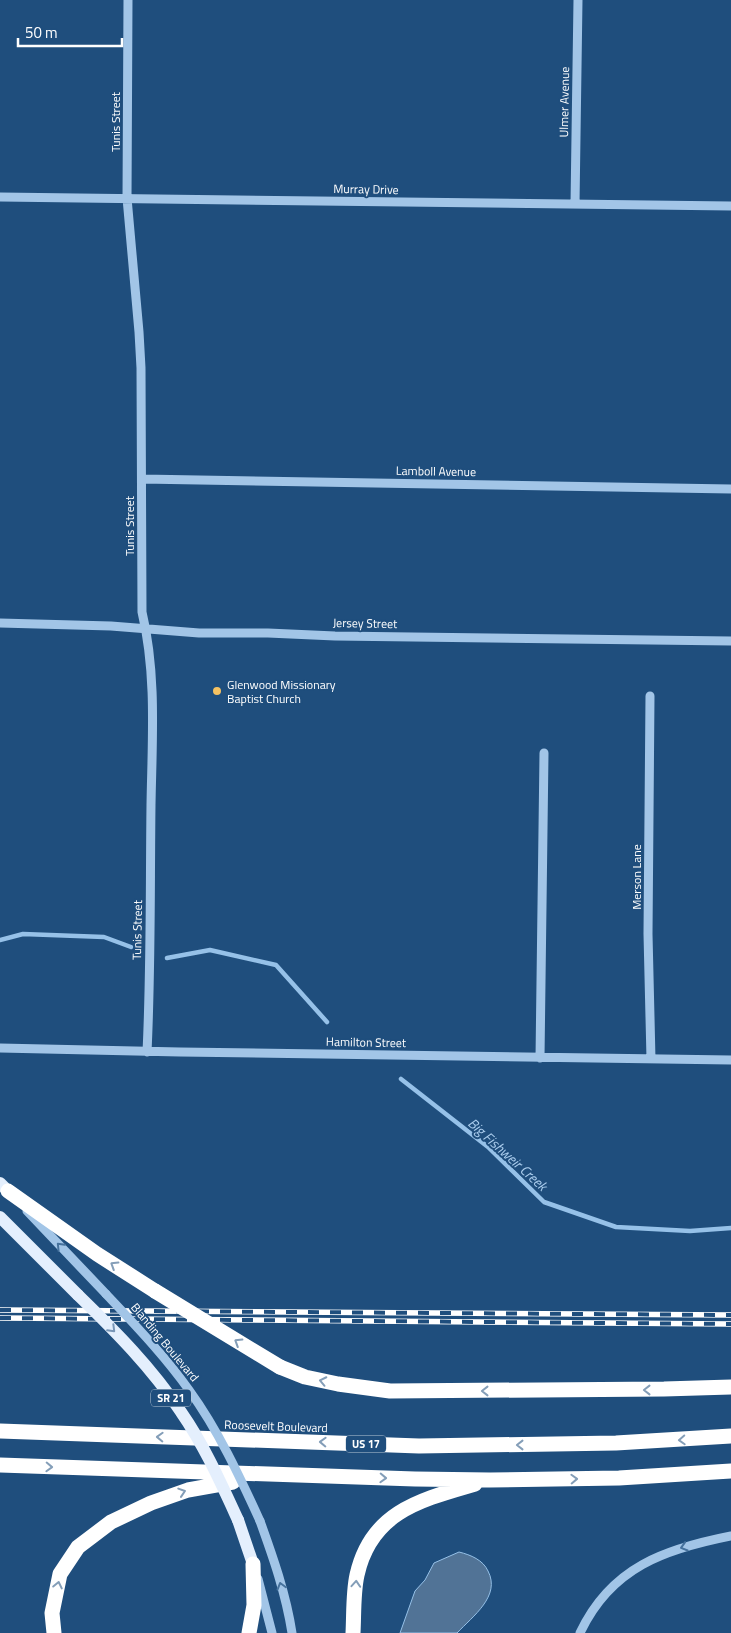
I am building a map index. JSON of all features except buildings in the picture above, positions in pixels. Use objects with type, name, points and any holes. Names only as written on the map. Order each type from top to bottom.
[{"type":"highway","points":[[4,1187],[97,1254],[155,1291],[280,1367],[305,1377],[390,1392],[664,1390],[731,1387]]},
{"type":"highway","name":"Roosevelt Boulevard","points":[[0,1431],[419,1446],[616,1443],[731,1436]]},
{"type":"highway","points":[[0,1465],[490,1480],[619,1478],[731,1470]]},
{"type":"highway","points":[[54,1633],[52,1613],[60,1574],[78,1547],[111,1522],[151,1503],[188,1490],[282,1474]]},
{"type":"highway","points":[[353,1633],[357,1575],[367,1546],[384,1522],[406,1507],[432,1496],[490,1480]]},
{"type":"highway","points":[[249,1633],[254,1605],[253,1564]]},
{"type":"main road","name":"SR 21","points":[[0,1217],[120,1337],[157,1379],[182,1412],[212,1466],[238,1520],[253,1564]]},
{"type":"street","name":"Tunis Street","points":[[128,0],[127,198],[140,332],[142,612],[150,663],[152,720],[147,1052]]},
{"type":"street","name":"Ulmer Avenue","points":[[575,204],[578,0]]},
{"type":"street","name":"Murray Drive","points":[[0,197],[731,206]]},
{"type":"street","name":"Lamboll Avenue","points":[[142,479],[731,489]]},
{"type":"street","name":"Jersey Street","points":[[0,623],[146,628],[199,633],[731,641]]},
{"type":"street","name":"Merson Lane","points":[[650,696],[648,934],[651,1059]]},
{"type":"street","points":[[540,1058],[544,753]]},
{"type":"street","name":"Hamilton Street","points":[[0,1048],[147,1052],[731,1060]]},
{"type":"street","name":"Blanding Boulevard","points":[[4,1187],[154,1345],[189,1391],[231,1458],[260,1521],[288,1608],[292,1633]]},
{"type":"street","points":[[580,1633],[599,1602],[614,1585],[633,1570],[678,1548],[731,1536]]},
{"type":"street","name":"SR 21","points":[[253,1564],[272,1633]]},
{"type":"water","points":[[459,1552],[476,1558],[488,1571],[491,1589],[483,1605],[457,1633],[400,1633],[415,1591],[425,1580],[434,1563]]},
{"type":"waterway","name":"Big Fishweir Creek","points":[[0,940],[23,934],[104,937],[131,947]]},
{"type":"waterway","name":"Big Fishweir Creek","points":[[167,958],[210,950],[276,965],[327,1022]]},
{"type":"waterway","name":"Big Fishweir Creek","points":[[401,1079],[488,1147],[544,1202],[616,1227],[690,1231],[731,1228]]},
{"type":"railway","points":[[0,1310],[731,1315]]},
{"type":"railway","points":[[0,1318],[731,1324]]},
{"type":"place","name":"Glenwood Missionary Baptist Church","points":[[217,691]]}]
